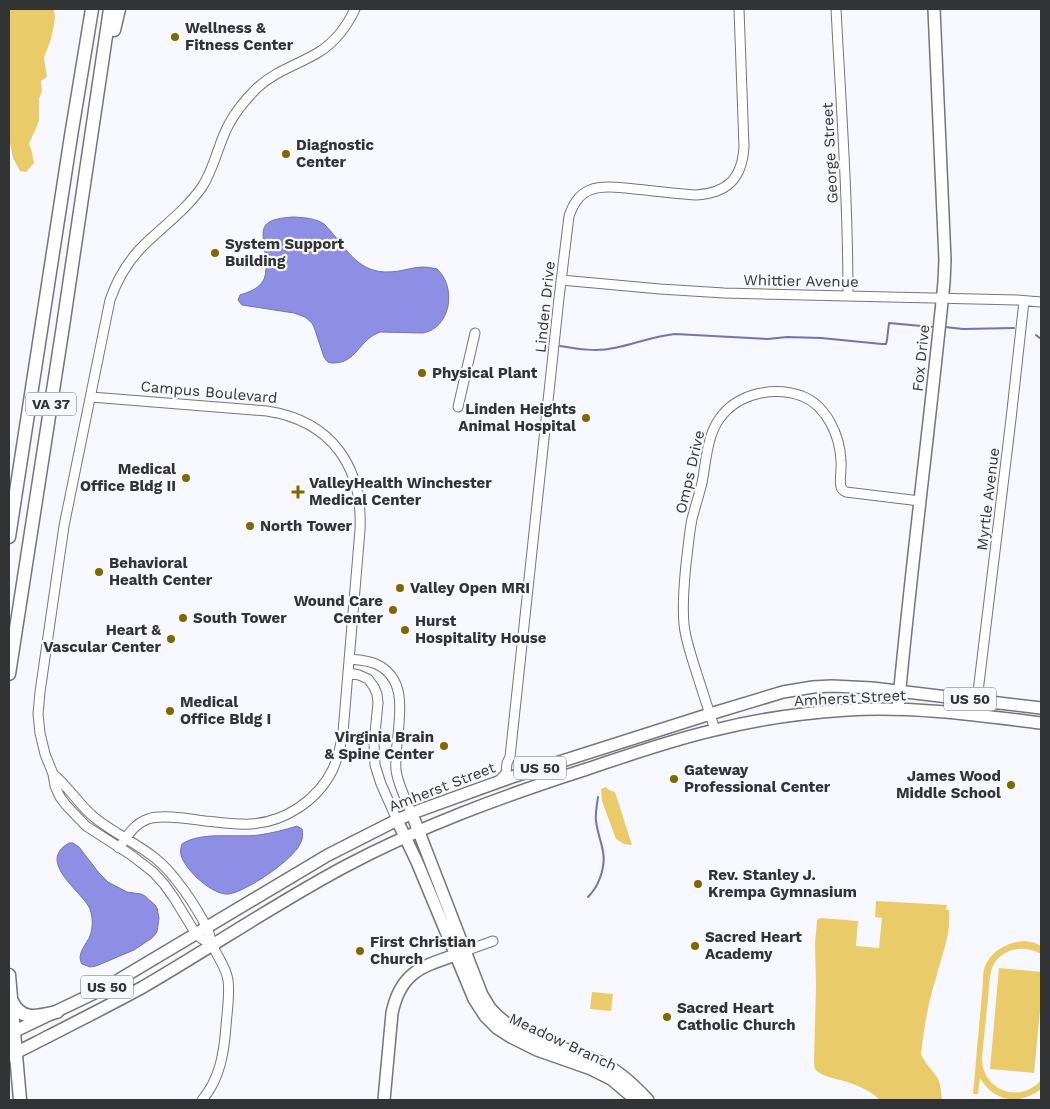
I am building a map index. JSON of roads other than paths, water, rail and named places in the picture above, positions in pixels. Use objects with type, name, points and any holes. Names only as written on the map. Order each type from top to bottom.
[{"type":"highway","points":[[78,90],[85,9]]},
{"type":"highway","name":"VA 37","points":[[9,537],[92,9]]},
{"type":"highway","name":"VA 37","points":[[9,674],[110,9]]},
{"type":"highway","points":[[92,133],[119,9]]},
{"type":"highway","points":[[9,975],[12,1054],[20,1100]]},
{"type":"highway","points":[[11,996],[15,1008],[22,1014],[32,1016],[57,1012]]},
{"type":"main road","name":"Fox Drive","points":[[898,709],[945,260],[934,9]]},
{"type":"main road","name":"Amherst Street","points":[[11,1033],[105,988],[328,855],[397,820],[512,777],[710,714],[774,694],[813,687],[851,686],[1041,708]]},
{"type":"main road","points":[[944,712],[975,708],[978,706],[978,700]]},
{"type":"main road","name":"Amherst Street","points":[[12,1054],[116,1001],[319,881],[370,854],[418,831],[484,804],[619,758],[715,730],[769,719],[818,712],[898,709],[1041,722]]},
{"type":"main road","points":[[513,793],[518,780],[531,771]]},
{"type":"main road","points":[[484,804],[506,790],[512,777]]},
{"type":"main road","points":[[412,814],[460,953]]},
{"type":"main road","points":[[397,820],[460,953]]},
{"type":"main road","points":[[384,1100],[389,1033],[394,1004],[400,990],[415,971],[460,953]]},
{"type":"main road","name":"Meadow Branch","points":[[460,953],[474,999],[485,1016],[497,1028],[537,1050],[591,1069],[610,1079],[636,1100]]},
{"type":"main road","name":"Meadow Branch","points":[[460,953],[482,995],[491,1008],[505,1022],[541,1041],[594,1059],[612,1068],[637,1088],[648,1100]]},
{"type":"street","points":[[212,945],[196,934],[164,884],[145,865],[86,826],[71,811],[57,791],[45,754],[38,714],[64,526],[110,300],[123,271],[142,246],[178,215],[200,189],[215,162],[228,125],[246,99],[270,78],[325,47],[347,24],[355,9]]},
{"type":"street","name":"Linden Drive","points":[[498,782],[506,773],[510,757],[569,216],[576,201],[591,189],[604,187],[705,195],[722,190],[734,178],[742,162],[744,146],[739,9]]},
{"type":"street","name":"George Street","points":[[836,9],[844,138],[848,296]]},
{"type":"street","name":"Whittier Avenue","points":[[561,280],[724,293],[1041,302]]},
{"type":"street","name":"Myrtle Avenue","points":[[978,700],[1024,301]]},
{"type":"street","points":[[458,407],[475,332]]},
{"type":"street","name":"Omps Drive","points":[[715,730],[686,639],[683,595],[692,520],[712,434],[726,411],[736,402],[758,393],[783,392],[799,395],[810,400],[825,414],[835,432],[841,452],[841,486],[844,491],[920,501]]},
{"type":"street","name":"Campus Boulevard","points":[[91,397],[288,414],[302,420],[329,439],[342,455],[357,488],[360,504],[360,530],[343,732],[338,754],[328,778],[307,801],[278,818],[251,824],[152,818],[136,826],[119,848]]},
{"type":"street","points":[[349,659],[368,662],[378,666],[389,674],[397,687],[400,704],[396,769],[412,814]]},
{"type":"street","points":[[348,673],[359,675],[368,680],[374,686],[377,694],[374,743],[375,765],[397,820]]},
{"type":"street","name":"Linden Drive","points":[[510,757],[512,777]]},
{"type":"street","points":[[53,774],[95,818],[146,850],[170,872],[186,893],[207,927],[212,945],[225,969],[228,982],[224,1054],[212,1087],[202,1100]]},
{"type":"street","points":[[460,953],[493,941]]},
{"type":"waterway","points":[[560,346],[601,350],[675,334],[768,339],[787,337],[821,338],[886,344],[889,323],[932,327]]},
{"type":"waterway","points":[[945,327],[963,329],[1014,328]]},
{"type":"waterway","points":[[1036,335],[1041,339]]},
{"type":"waterway","points":[[588,897],[599,881],[604,862],[596,821],[598,797]]},
{"type":"place","name":"Wellness & Fitness Center","points":[[175,37]]},
{"type":"place","name":"Diagnostic Center","points":[[286,154]]},
{"type":"place","name":"System Support Building","points":[[215,253]]},
{"type":"place","name":"Physical Plant","points":[[422,373]]},
{"type":"place","name":"Linden Heights Animal Hospital","points":[[586,418]]},
{"type":"place","name":"Medical Office Bldg II","points":[[186,478]]},
{"type":"place","name":"ValleyHealth Winchester Medical Center","points":[[298,492]]},
{"type":"place","name":"North Tower","points":[[250,526]]},
{"type":"place","name":"Behavioral Health Center","points":[[99,572]]},
{"type":"place","name":"Valley Open MRI","points":[[400,588]]},
{"type":"place","name":"Wound Care Center","points":[[393,610]]},
{"type":"place","name":"South Tower","points":[[183,618]]},
{"type":"place","name":"Hurst Hospitality House","points":[[405,630]]},
{"type":"place","name":"Heart & Vascular Center","points":[[171,639]]},
{"type":"place","name":"Medical Office Bldg I","points":[[170,711]]},
{"type":"place","name":"Virginia Brain & Spine Center","points":[[444,746]]},
{"type":"place","name":"Gateway Professional Center","points":[[674,779]]},
{"type":"place","name":"James Wood Middle School","points":[[1011,785]]},
{"type":"place","name":"Rev. Stanley J. Krempa Gymnasium","points":[[698,884]]},
{"type":"place","name":"Sacred Heart Academy","points":[[695,946]]},
{"type":"place","name":"First Christian Church","points":[[360,951]]},
{"type":"place","name":"Sacred Heart Catholic Church","points":[[667,1017]]}]
